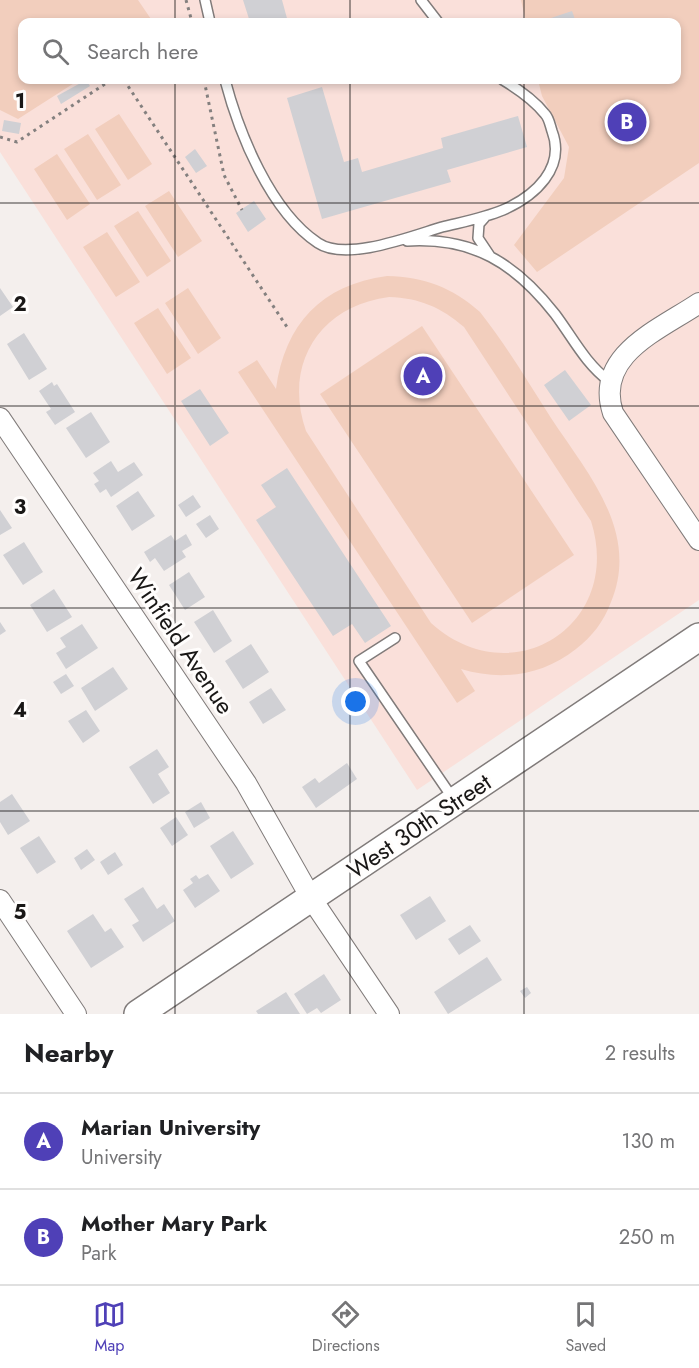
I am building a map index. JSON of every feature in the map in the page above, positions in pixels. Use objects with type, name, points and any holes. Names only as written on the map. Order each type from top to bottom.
[{"type":"main road","name":"West 30th Street","points":[[138,1014],[699,637]]},
{"type":"street","points":[[699,303],[631,349],[615,366],[609,381],[609,398],[613,413],[699,540]]},
{"type":"street","name":"Winfield Avenue","points":[[0,418],[246,783],[311,898],[389,1014]]},
{"type":"street","points":[[0,900],[76,1014]]},
{"type":"lane","points":[[205,0],[209,18]]},
{"type":"lane","points":[[421,0],[435,18]]},
{"type":"lane","points":[[226,84],[236,122],[250,154],[289,214],[319,244],[350,251],[502,210],[537,190],[551,170],[557,144],[547,116],[524,93],[509,84]]},
{"type":"lane","points":[[488,214],[479,224],[478,238],[490,256]]},
{"type":"lane","points":[[389,242],[435,240],[468,246],[490,256],[524,278],[555,314],[593,369],[609,381]]},
{"type":"lane","points":[[395,638],[359,661],[455,802]]},
{"type":"path","points":[[186,0],[191,18]]},
{"type":"path","points":[[0,136],[17,142],[105,84]]},
{"type":"path","points":[[127,84],[287,327]]},
{"type":"path","points":[[205,84],[224,175],[242,210]]},
{"type":"shaded area","points":[[0,0],[699,0],[699,600],[417,790],[0,152]]},
{"type":"shaded area","points":[[0,0],[138,0],[150,18],[18,18],[18,84],[73,84],[18,119],[0,110]]},
{"type":"shaded area","points":[[521,0],[699,0],[699,163],[537,272],[514,245],[564,178],[569,147],[542,96],[539,84],[681,84],[681,18],[525,18]]},
{"type":"shaded area","points":[[119,114],[152,164],[128,180],[95,129]]},
{"type":"shaded area","points":[[88,134],[121,185],[97,200],[64,149]]},
{"type":"shaded area","points":[[57,154],[90,204],[67,220],[34,169]]},
{"type":"shaded area","points":[[169,191],[202,241],[178,257],[145,206]]},
{"type":"shaded area","points":[[138,211],[171,261],[147,277],[114,226]]},
{"type":"shaded area","points":[[107,232],[140,282],[116,297],[83,247]]},
{"type":"shaded area","points":[[387,276],[425,281],[459,296],[480,312],[594,482],[615,528],[619,552],[618,576],[608,609],[592,634],[563,658],[521,674],[491,675],[461,669],[475,691],[457,703],[238,372],[257,360],[276,389],[288,345],[310,312],[343,288]],"holes":[[[389,297],[410,299],[429,305],[447,314],[464,327],[591,521],[597,558],[591,591],[576,618],[554,638],[526,650],[495,652],[462,644],[431,623],[306,431],[300,407],[299,383],[304,362],[313,343],[326,326],[343,312],[364,303]]]},
{"type":"shaded area","points":[[188,288],[221,338],[198,354],[165,303]]},
{"type":"shaded area","points":[[158,308],[191,358],[167,374],[134,323]]},
{"type":"shaded area","points":[[422,326],[574,555],[472,623],[320,394]]},
{"type":"building","points":[[243,0],[282,0],[287,18],[249,18]]},
{"type":"building","points":[[572,11],[575,18],[551,18]]},
{"type":"building","points":[[79,84],[90,86],[61,104],[57,96]]},
{"type":"building","points":[[322,87],[344,162],[358,158],[362,172],[443,148],[441,138],[518,116],[527,147],[447,170],[451,182],[322,219],[287,98]]},
{"type":"building","points":[[4,120],[21,123],[19,134],[2,131]]},
{"type":"building","points":[[195,149],[207,166],[196,173],[185,157]]},
{"type":"building","points":[[254,201],[266,219],[248,232],[236,213]]},
{"type":"building","points":[[0,288],[13,307],[0,316]]},
{"type":"building","points":[[24,333],[47,369],[29,380],[7,344]]},
{"type":"building","points":[[565,370],[591,405],[569,421],[544,385]]},
{"type":"building","points":[[52,382],[54,386],[57,384],[75,412],[55,425],[46,412],[51,409],[39,391]]},
{"type":"building","points":[[200,389],[229,433],[210,446],[181,401]]},
{"type":"building","points":[[91,412],[110,442],[86,458],[66,428]]},
{"type":"building","points":[[111,461],[118,472],[134,462],[143,475],[111,497],[106,489],[100,493],[94,484],[99,481],[93,473]]},
{"type":"building","points":[[287,468],[391,626],[365,643],[352,624],[333,636],[256,520],[276,507],[261,485]]},
{"type":"building","points":[[138,491],[155,516],[132,531],[116,506]]},
{"type":"building","points":[[193,495],[201,507],[186,517],[178,505]]},
{"type":"building","points":[[0,510],[12,528],[0,535]]},
{"type":"building","points":[[210,515],[219,529],[206,538],[196,524]]},
{"type":"building","points":[[186,534],[192,545],[182,551],[186,557],[164,571],[155,558],[150,562],[144,552],[171,535],[175,541]]},
{"type":"building","points":[[24,542],[43,572],[23,585],[3,555]]},
{"type":"building","points":[[189,572],[205,597],[185,610],[169,585]]},
{"type":"building","points":[[54,589],[72,617],[47,632],[30,605]]},
{"type":"building","points":[[213,610],[232,641],[214,653],[194,622]]},
{"type":"building","points":[[0,622],[6,631],[0,635]]},
{"type":"building","points":[[82,624],[98,648],[66,669],[56,653],[66,647],[60,638]]},
{"type":"building","points":[[251,644],[269,672],[243,689],[225,661]]},
{"type":"building","points":[[113,667],[128,689],[95,711],[81,688]]},
{"type":"building","points":[[66,674],[74,686],[61,694],[53,682]]},
{"type":"building","points":[[271,688],[286,710],[263,724],[249,702]]},
{"type":"building","points":[[86,710],[100,731],[83,743],[68,721]]},
{"type":"building","points":[[157,749],[169,767],[158,774],[170,793],[153,804],[129,767]]},
{"type":"building","points":[[347,763],[357,779],[316,808],[302,787],[315,778],[319,783]]},
{"type":"building","points":[[12,794],[30,821],[8,835],[0,822],[0,802]]},
{"type":"building","points":[[201,802],[210,818],[194,828],[185,812]]},
{"type":"building","points":[[176,817],[188,835],[172,846],[160,828]]},
{"type":"building","points":[[233,831],[254,864],[231,879],[210,846]]},
{"type":"building","points":[[39,836],[56,862],[37,874],[20,848]]},
{"type":"building","points":[[87,849],[95,860],[81,870],[74,858]]},
{"type":"building","points":[[115,852],[123,865],[108,875],[100,862]]},
{"type":"building","points":[[208,874],[220,891],[195,908],[183,890],[193,883],[190,879],[196,875],[199,879]]},
{"type":"building","points":[[143,887],[157,909],[164,904],[175,921],[143,942],[132,925],[139,921],[124,899]]},
{"type":"building","points":[[430,896],[446,921],[416,940],[400,915]]},
{"type":"building","points":[[93,914],[105,932],[111,928],[124,947],[91,968],[67,931]]},
{"type":"building","points":[[470,925],[481,941],[459,955],[448,939]]},
{"type":"building","points":[[487,957],[502,980],[448,1014],[434,992]]},
{"type":"building","points":[[324,974],[341,1000],[321,1013],[317,1008],[307,1014],[294,994]]},
{"type":"building","points":[[527,987],[531,993],[525,998],[520,991]]},
{"type":"building","points":[[286,992],[300,1014],[258,1014],[256,1011]]},
{"type":"place","name":"Mother Mary Park","points":[[627,122]]},
{"type":"place","name":"Marian University","points":[[423,376]]}]
